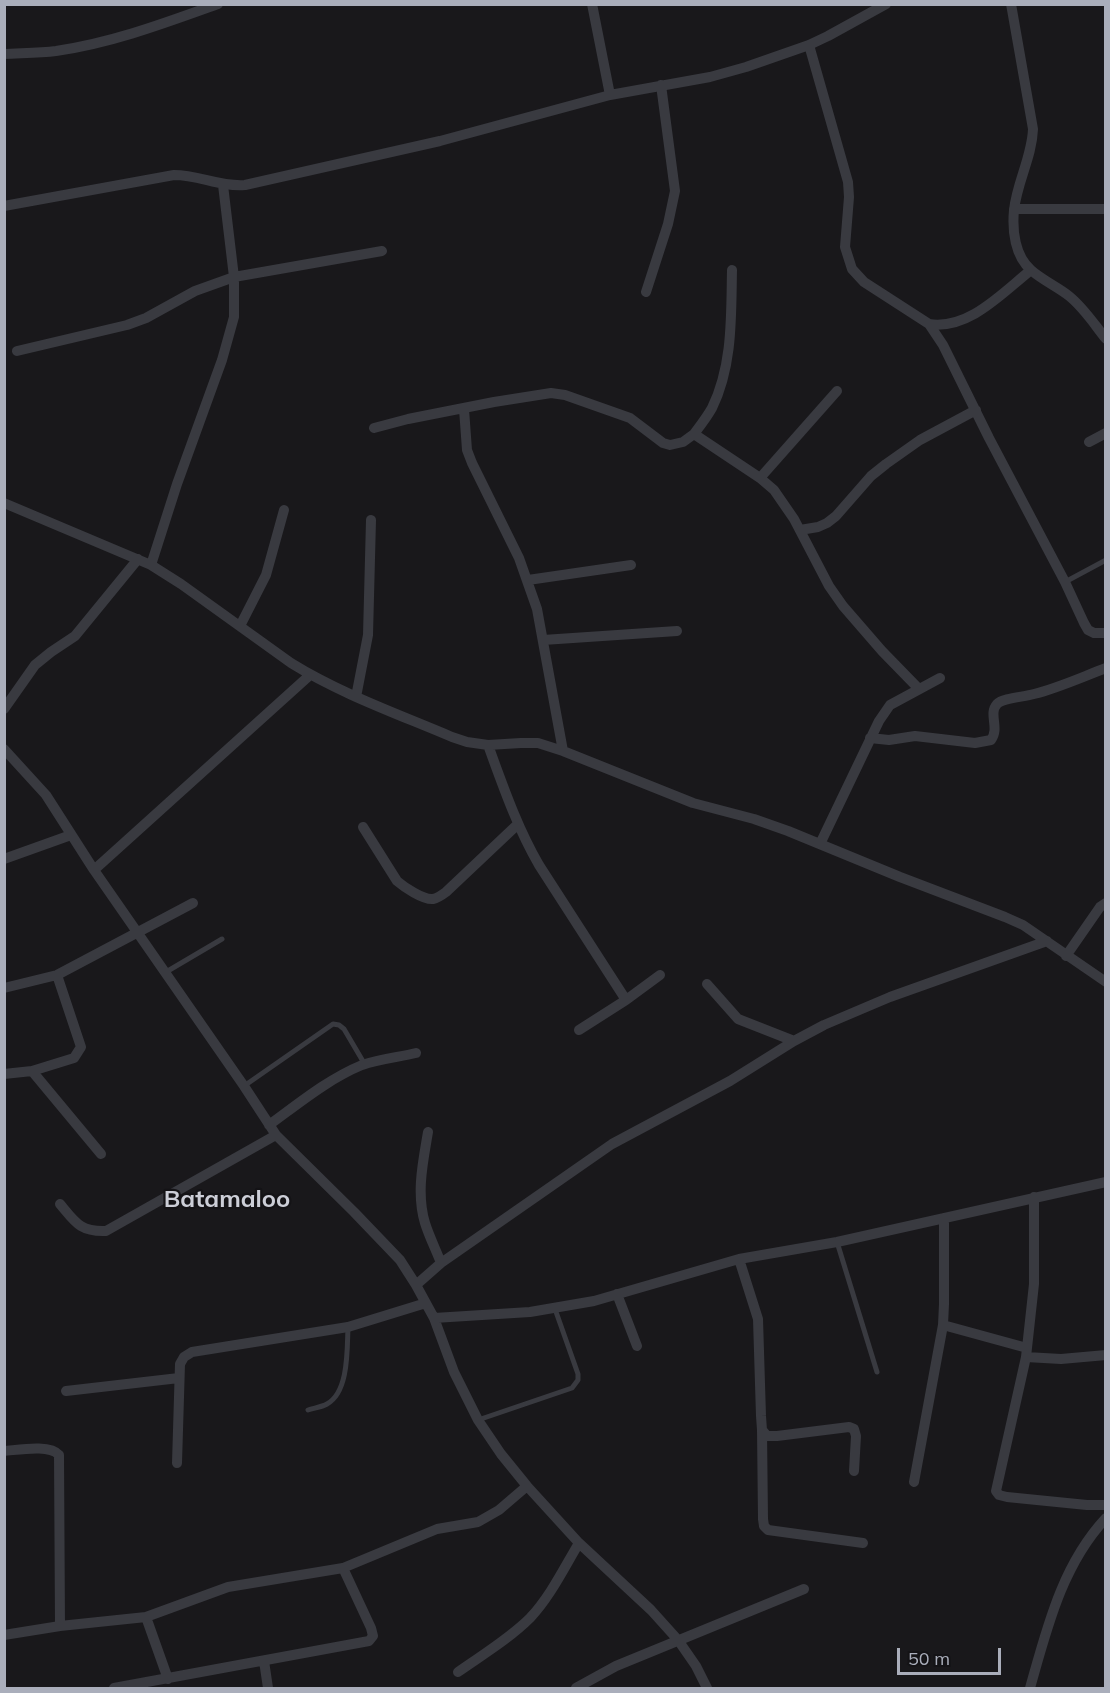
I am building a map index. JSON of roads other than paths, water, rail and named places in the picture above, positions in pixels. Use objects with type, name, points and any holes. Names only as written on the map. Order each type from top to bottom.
[{"type":"street","points":[[4,54],[56,51],[109,40],[218,4]]},
{"type":"street","points":[[592,4],[610,94]]},
{"type":"street","points":[[4,206],[174,175],[188,175],[224,185],[245,185],[440,141],[610,94],[710,77],[746,67],[828,36],[886,4]]},
{"type":"street","points":[[1011,4],[1034,129],[1030,156],[1014,209],[1016,243],[1020,256],[1031,270],[1071,298],[1106,339]]},
{"type":"street","points":[[808,45],[848,182],[849,206],[845,247],[852,269],[864,282],[929,324],[941,326],[965,319],[1031,270]]},
{"type":"street","points":[[646,292],[668,224],[675,191],[661,86]]},
{"type":"street","points":[[151,565],[170,504],[230,337],[234,317],[234,277],[224,185]]},
{"type":"street","points":[[1014,209],[1106,209]]},
{"type":"street","points":[[17,351],[127,325],[166,308],[195,291],[234,277],[382,251]]},
{"type":"street","points":[[374,428],[408,419],[551,393],[566,395],[630,418],[663,443],[676,445],[694,435],[712,407],[724,374],[731,328],[732,270]]},
{"type":"street","points":[[929,324],[943,345],[1088,630],[1094,633],[1106,633]]},
{"type":"street","points":[[760,478],[837,391]]},
{"type":"street","points":[[464,409],[467,450],[519,558],[537,609],[563,752]]},
{"type":"street","points":[[800,530],[827,523],[871,476],[886,464],[920,440],[976,410]]},
{"type":"street","points":[[1089,441],[1106,434]]},
{"type":"street","points":[[694,435],[760,478],[774,490],[800,530],[829,586],[843,606],[919,689]]},
{"type":"street","points":[[4,503],[151,565],[310,675],[356,697],[452,737],[488,745],[538,743],[693,803],[754,819],[788,831],[1023,925],[1106,982]]},
{"type":"street","points":[[240,626],[266,575],[284,510]]},
{"type":"street","points":[[356,697],[368,634],[370,520]]},
{"type":"street","points":[[4,709],[35,665],[75,636],[138,559]]},
{"type":"street","points":[[528,580],[631,565]]},
{"type":"street","points":[[543,640],[676,631]]},
{"type":"street","points":[[870,738],[889,740],[915,736],[975,743],[985,742],[994,736],[996,729],[994,710],[996,705],[1002,701],[1035,694],[1106,668]]},
{"type":"street","points":[[94,870],[310,675]]},
{"type":"street","points":[[820,844],[870,738],[890,705],[940,678]]},
{"type":"street","points":[[488,745],[511,809],[526,842],[626,1000]]},
{"type":"street","points":[[4,749],[10,764],[46,795],[136,933],[276,1135],[400,1260],[434,1318],[454,1372],[478,1420],[501,1454],[526,1486],[579,1543],[651,1610],[678,1640],[696,1666],[707,1689]]},
{"type":"street","points":[[363,828],[397,881],[418,894],[432,899],[446,892],[518,824]]},
{"type":"street","points":[[4,859],[71,835]]},
{"type":"street","points":[[4,988],[57,975],[193,903]]},
{"type":"street","points":[[1066,956],[1100,907],[1106,903]]},
{"type":"street","points":[[416,1285],[441,1263],[612,1144],[730,1081],[794,1041],[858,1009],[1047,941]]},
{"type":"street","points":[[4,1074],[32,1071],[74,1058],[81,1047],[57,975]]},
{"type":"street","points":[[579,1030],[660,975]]},
{"type":"street","points":[[707,984],[738,1019],[794,1041]]},
{"type":"street","points":[[269,1125],[333,1080],[365,1064],[416,1053]]},
{"type":"street","points":[[32,1071],[101,1154]]},
{"type":"street","points":[[428,1132],[422,1173],[422,1208],[425,1223],[441,1263]]},
{"type":"street","points":[[60,1204],[78,1226],[92,1232],[105,1231],[276,1135]]},
{"type":"street","points":[[434,1318],[555,1309],[594,1301],[739,1259],[837,1242],[1106,1182]]},
{"type":"street","points":[[1034,1197],[1034,1284],[1027,1352],[996,1491],[999,1495],[1007,1497],[1106,1505]]},
{"type":"street","points":[[914,1482],[943,1325],[944,1218]]},
{"type":"street","points":[[739,1259],[758,1318],[764,1526],[768,1530],[863,1543]]},
{"type":"street","points":[[617,1294],[637,1346]]},
{"type":"street","points":[[177,1463],[179,1378],[183,1357],[192,1352],[348,1327],[426,1304]]},
{"type":"street","points":[[943,1325],[1027,1352],[1061,1359],[1106,1355]]},
{"type":"street","points":[[66,1391],[179,1378]]},
{"type":"street","points":[[762,1430],[767,1436],[777,1436],[849,1427],[854,1429],[856,1437],[854,1471]]},
{"type":"street","points":[[4,1451],[49,1449],[59,1455],[60,1626]]},
{"type":"street","points":[[4,1635],[60,1626],[146,1617],[228,1587],[343,1568],[437,1529],[478,1522],[499,1510],[526,1486]]},
{"type":"street","points":[[1030,1689],[1057,1597],[1083,1549],[1106,1518]]},
{"type":"street","points":[[458,1672],[520,1628],[531,1617],[579,1543]]},
{"type":"street","points":[[114,1689],[369,1641],[373,1636],[371,1628],[343,1568]]},
{"type":"street","points":[[576,1689],[609,1670],[804,1589]]},
{"type":"street","points":[[146,1617],[168,1679]]},
{"type":"street","points":[[264,1661],[268,1689]]},
{"type":"lane","points":[[1065,582],[1106,560]]},
{"type":"lane","points":[[164,973],[222,939]]},
{"type":"lane","points":[[244,1086],[333,1024],[339,1024],[344,1029],[365,1064]]},
{"type":"lane","points":[[837,1242],[877,1372]]},
{"type":"lane","points":[[478,1420],[572,1388],[576,1384],[578,1374],[555,1309]]},
{"type":"lane","points":[[308,1410],[327,1404],[335,1398],[340,1389],[344,1378],[348,1327]]},
{"type":"district","name":"Batamaloo","points":[[227,1200]]}]
